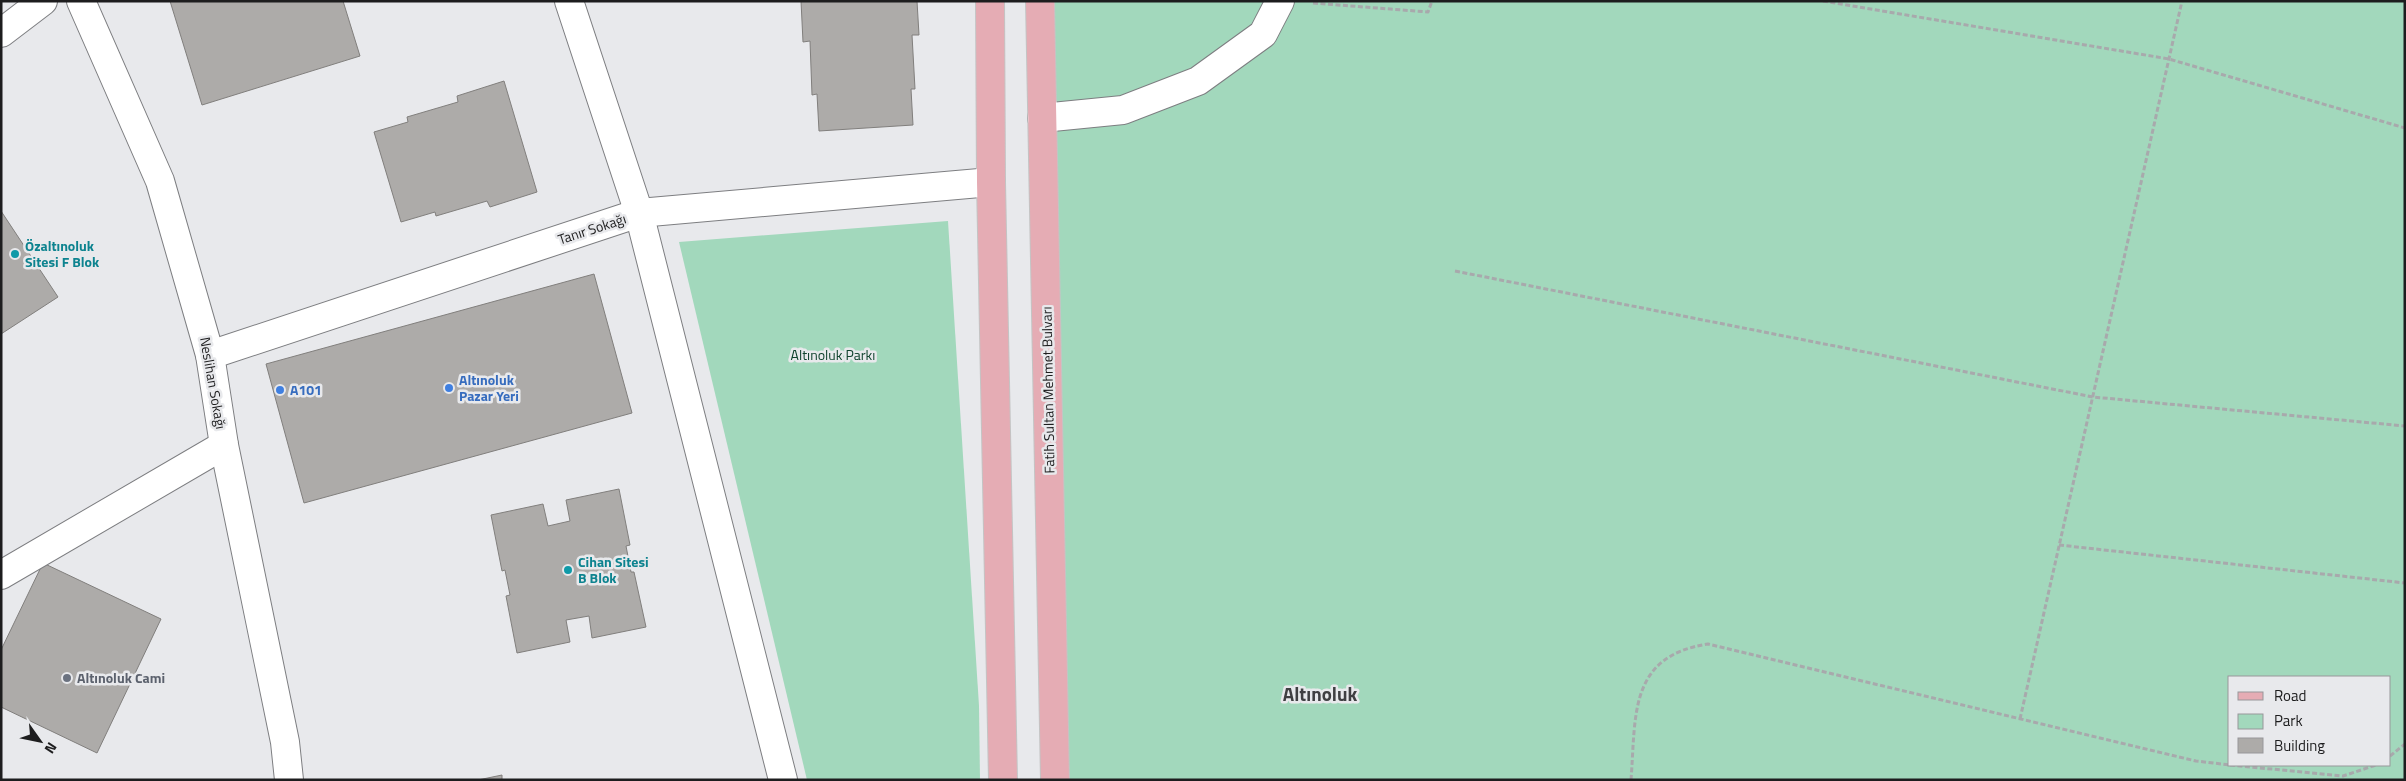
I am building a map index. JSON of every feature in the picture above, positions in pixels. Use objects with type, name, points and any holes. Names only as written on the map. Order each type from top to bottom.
[{"type":"main road","points":[[990,1],[991,182],[1003,780]]},
{"type":"main road","name":"Fatih Sultan Mehmet Bulvarı","points":[[1040,1],[1055,780]]},
{"type":"street","points":[[1,33],[43,1]]},
{"type":"street","name":"Neslihan Sokağı","points":[[82,1],[160,181],[210,355],[224,445],[283,733],[289,780]]},
{"type":"street","points":[[569,1],[639,213],[783,780]]},
{"type":"street","points":[[1042,118],[1122,110],[1198,81],[1263,34],[1280,1]]},
{"type":"street","name":"Tanır Sokağı","points":[[210,355],[639,213],[991,182]]},
{"type":"street","points":[[1,575],[224,445]]},
{"type":"path","points":[[1307,2],[1428,12],[1432,1]]},
{"type":"path","points":[[1824,1],[2169,59],[2405,128]]},
{"type":"path","points":[[2020,719],[2182,1]]},
{"type":"path","points":[[1455,271],[2093,397],[2405,426]]},
{"type":"path","points":[[2059,545],[2405,583]]},
{"type":"path","points":[[1631,780],[1637,708],[1642,688],[1653,670],[1668,656],[1687,648],[1708,644],[2196,761],[2228,765]]},
{"type":"path","points":[[2391,755],[2405,744]]},
{"type":"path","points":[[2240,766],[2343,776],[2373,766]]},
{"type":"green space","points":[[1044,1],[2405,1],[2405,780],[1045,780]]},
{"type":"green space","name":"Altınoluk Parkı","points":[[948,221],[979,706],[980,780],[807,780],[679,242]]},
{"type":"building","points":[[170,1],[343,1],[360,56],[202,105]]},
{"type":"building","points":[[801,1],[917,1],[919,35],[912,35],[915,89],[911,89],[913,125],[819,131],[817,94],[812,95],[810,41],[803,42]]},
{"type":"building","points":[[504,81],[537,192],[490,207],[487,201],[436,216],[435,212],[401,222],[374,132],[408,122],[407,117],[458,102],[457,96]]},
{"type":"building","name":"Özaltınoluk Sitesi F Blok","points":[[1,211],[58,297],[1,334]]},
{"type":"building","name":"Altınoluk Pazar Yeri","points":[[594,274],[632,413],[304,503],[266,364]]},
{"type":"building","name":"Cihan Sitesi B Blok","points":[[619,489],[630,545],[626,546],[631,572],[634,572],[646,627],[592,638],[589,616],[566,620],[570,642],[517,653],[506,596],[510,595],[505,570],[502,571],[491,515],[543,504],[548,526],[570,521],[566,500]]},
{"type":"building","name":"Altınoluk Cami","points":[[43,563],[161,619],[97,753],[1,707],[1,650]]},
{"type":"building","points":[[502,775],[502,780],[478,780]]},
{"type":"place","name":"Özaltınoluk Sitesi F Blok","points":[[15,254]]},
{"type":"place","name":"Altınoluk Pazar Yeri","points":[[449,388]]},
{"type":"place","name":"A101","points":[[280,390]]},
{"type":"place","name":"Cihan Sitesi B Blok","points":[[568,570]]},
{"type":"place","name":"Altınoluk Cami","points":[[67,678]]},
{"type":"district","name":"Altınoluk","points":[[1320,694]]}]
